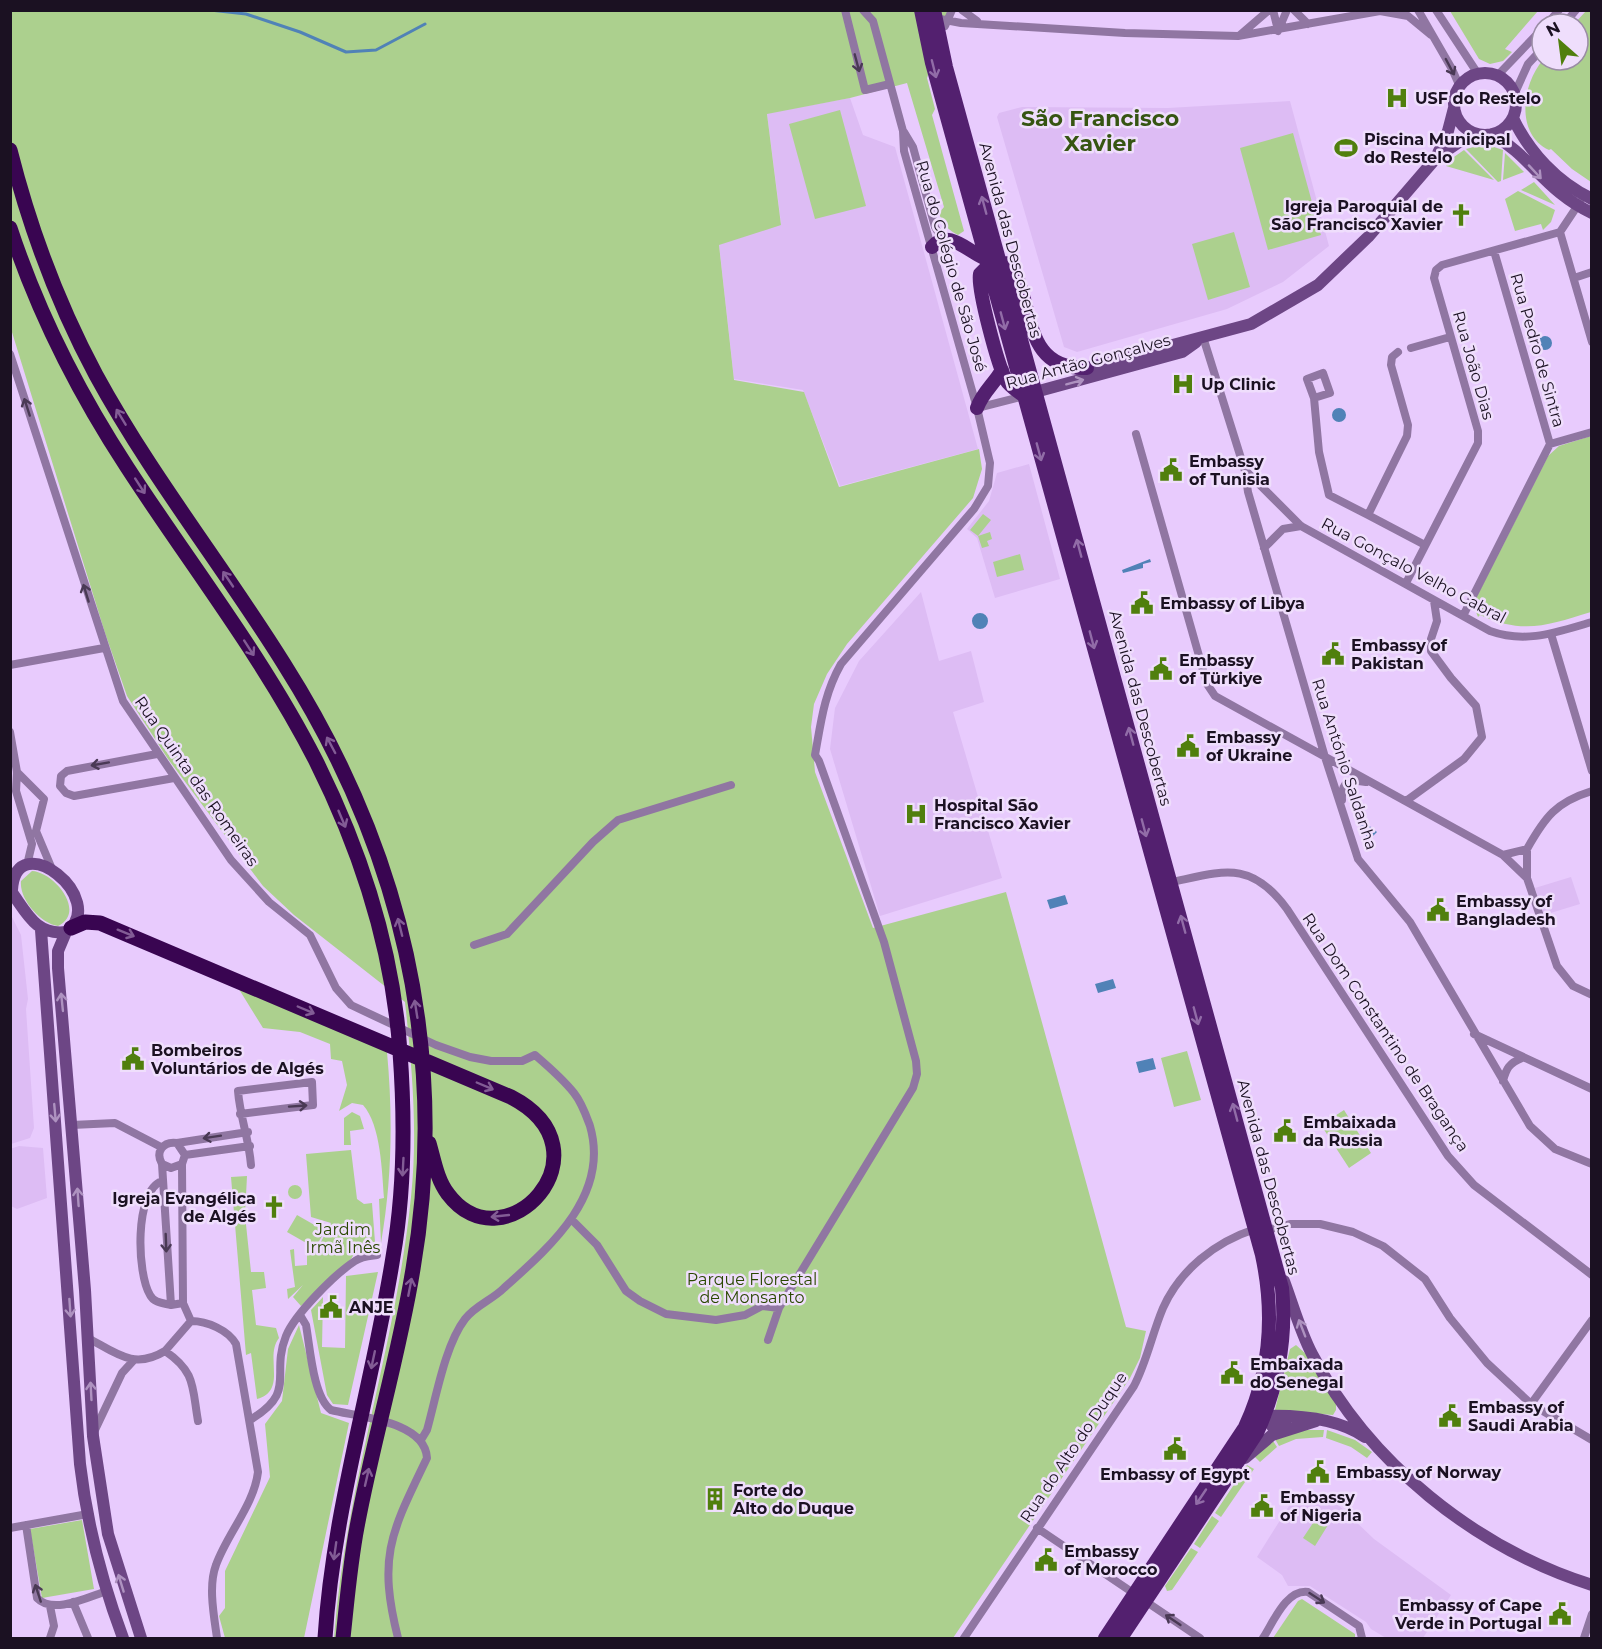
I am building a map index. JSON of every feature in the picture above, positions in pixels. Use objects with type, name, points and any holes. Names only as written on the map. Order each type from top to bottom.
[{"type":"highway","points":[[10,150],[44,261],[95,372],[151,466],[284,663],[341,765],[379,855],[401,928],[420,1040],[425,1109],[420,1212],[413,1267],[357,1528],[343,1638]]},
{"type":"highway","points":[[10,228],[29,281],[57,345]]},
{"type":"highway","points":[[10,255],[115,448],[254,655],[316,761],[361,869],[380,932],[399,1037],[404,1109],[403,1161],[396,1242],[338,1528],[325,1638]]},
{"type":"highway","points":[[68,930],[92,921],[112,927],[520,1102],[542,1120],[551,1136],[554,1162],[550,1180],[541,1195],[520,1211],[501,1217],[470,1212],[455,1202],[444,1188],[425,1131]]},
{"type":"main road","name":"Avenida das Descobertas","points":[[929,14],[942,47],[992,262],[1172,882],[1261,1230],[1271,1325],[1259,1414]]},
{"type":"main road","name":"Avenida das Descobertas","points":[[929,14],[932,63],[973,214],[1027,360],[1030,394],[1261,1230],[1279,1269],[1284,1306],[1283,1344],[1276,1381],[1259,1414]]},
{"type":"main road","points":[[960,244],[971,231],[973,214]]},
{"type":"main road","points":[[937,243],[948,238],[992,262],[1010,265],[1017,274],[1035,340],[1045,354],[1057,364],[1087,368]]},
{"type":"main road","points":[[992,262],[980,274],[980,285],[1002,370],[1007,382],[1030,394]]},
{"type":"main road","points":[[1027,360],[1035,340]]},
{"type":"main road","points":[[977,408],[981,396],[1002,370]]},
{"type":"main road","points":[[1105,1638],[1140,1599],[1238,1465],[1259,1414]]},
{"type":"main road","points":[[1121,1638],[1140,1599],[1237,1443],[1259,1414]]},
{"type":"street","points":[[844,10],[865,90],[890,84]]},
{"type":"street","name":"Rua do Colégio de São José","points":[[768,1340],[779,1308],[908,1097],[917,1074],[916,1060],[884,942],[815,755],[821,711],[833,679],[850,651],[982,498],[988,486],[990,463],[937,243],[904,151],[903,131],[873,21],[863,10]]},
{"type":"street","points":[[929,14],[942,17],[951,10]]},
{"type":"street","points":[[929,14],[951,10]]},
{"type":"street","points":[[962,10],[969,17],[986,23]]},
{"type":"street","points":[[1238,36],[1271,10],[1278,31]]},
{"type":"street","points":[[1278,31],[1287,10]]},
{"type":"street","points":[[1294,10],[1308,24]]},
{"type":"street","points":[[1418,10],[1460,87],[1454,108],[1463,126],[1509,144],[1547,184],[1577,206],[1592,213]]},
{"type":"street","points":[[1436,10],[1478,75]]},
{"type":"street","points":[[1444,10],[1446,26]]},
{"type":"street","points":[[929,14],[986,23],[1125,33],[1238,36],[1278,31],[1380,11],[1408,16],[1431,35]]},
{"type":"street","points":[[1497,76],[1530,42]]},
{"type":"street","points":[[1530,64],[1522,74],[1514,95],[1513,118],[1521,134],[1550,170],[1588,197],[1577,206],[1560,232],[1592,342]]},
{"type":"street","points":[[1460,87],[1478,75],[1497,76],[1511,87],[1514,95]]},
{"type":"street","name":"Rua Antão Gonçalves","points":[[1436,158],[1448,131],[1454,108]]},
{"type":"street","points":[[1487,135],[1500,131],[1513,118]]},
{"type":"street","name":"Rua do Colégio de São José","points":[[903,131],[913,147],[935,227],[937,243]]},
{"type":"street","name":"Rua Antão Gonçalves","points":[[1087,368],[1251,324],[1318,285],[1368,237],[1436,158],[1459,142],[1487,135]]},
{"type":"street","name":"Rua João Dias","points":[[1406,583],[1478,443],[1478,431],[1434,279],[1436,270],[1442,265],[1560,232]]},
{"type":"street","name":"Rua Pedro de Sintra","points":[[1463,616],[1550,444],[1494,251]]},
{"type":"street","points":[[1574,278],[1592,272]]},
{"type":"street","name":"Rua Antão Gonçalves","points":[[977,408],[1182,352],[1203,337]]},
{"type":"street","name":"Rua António Saldanha","points":[[1203,337],[1245,471],[1248,492],[1325,757],[1358,859],[1410,922],[1530,1126],[1542,1139],[1570,1157],[1592,1164]]},
{"type":"street","points":[[1411,348],[1450,337]]},
{"type":"street","points":[[1368,515],[1407,436],[1408,425],[1391,365],[1392,357],[1398,352]]},
{"type":"street","name":"Rua Quinta das Romeiras","points":[[10,354],[123,701],[157,754],[231,861],[251,883],[310,935],[339,994],[351,1005],[436,1045],[470,1057],[490,1061],[522,1061],[536,1055],[575,1094],[586,1112],[595,1143],[592,1177],[571,1219]]},
{"type":"street","points":[[1314,398],[1319,452],[1329,495],[1425,545]]},
{"type":"street","points":[[1550,444],[1592,432]]},
{"type":"street","points":[[1136,434],[1207,684],[1215,696],[1503,855],[1527,878]]},
{"type":"street","name":"Rua Gonçalo Velho Cabral","points":[[1245,471],[1301,526],[1406,583],[1434,601],[1504,636],[1530,637],[1551,634],[1592,622]]},
{"type":"street","points":[[1264,548],[1283,529],[1301,526]]},
{"type":"street","points":[[1406,801],[1464,759],[1482,737],[1476,706],[1431,651],[1431,639],[1437,621],[1434,601]]},
{"type":"street","points":[[1437,621],[1451,610]]},
{"type":"street","points":[[1551,634],[1592,771]]},
{"type":"street","points":[[10,665],[104,648]]},
{"type":"street","points":[[10,732],[16,789],[32,844],[13,878],[11,890],[22,908],[41,930],[49,933],[68,930]]},
{"type":"street","points":[[157,754],[67,771],[61,776],[60,786],[69,796],[74,796],[174,778]]},
{"type":"street","points":[[16,772],[41,794],[44,805],[36,825],[37,838],[52,869],[77,901],[79,914],[58,951],[88,1338],[93,1436],[108,1534],[141,1638]]},
{"type":"street","points":[[1342,810],[1342,789],[1345,783],[1352,779],[1374,783]]},
{"type":"street","points":[[474,945],[507,934],[593,842],[618,820],[731,785]]},
{"type":"street","points":[[1592,791],[1571,797],[1555,807],[1527,849],[1527,878],[1557,966],[1573,986],[1592,994]]},
{"type":"street","points":[[22,810],[27,814],[41,812]]},
{"type":"street","points":[[1503,855],[1527,849]]},
{"type":"street","points":[[19,867],[42,864],[52,869]]},
{"type":"street","name":"Rua Dom Constantino de Bragança","points":[[1172,882],[1232,871],[1265,884],[1287,909],[1448,1156],[1474,1185],[1592,1275]]},
{"type":"street","points":[[41,930],[77,1427],[87,1514],[107,1591],[123,1638]]},
{"type":"street","points":[[1474,1034],[1592,1089]]},
{"type":"street","points":[[51,1052],[67,1051]]},
{"type":"street","points":[[1503,1081],[1505,1070],[1512,1062],[1522,1058]]},
{"type":"street","points":[[53,1082],[69,1082]]},
{"type":"street","points":[[240,1114],[313,1105],[312,1082],[237,1091],[240,1114],[248,1132],[251,1165]]},
{"type":"street","points":[[72,1125],[114,1124],[161,1148]]},
{"type":"street","points":[[171,1305],[162,1164],[159,1157],[161,1148],[167,1143],[248,1132]]},
{"type":"street","points":[[177,1143],[183,1159],[183,1303],[191,1321]]},
{"type":"street","points":[[162,1164],[171,1168],[183,1159],[250,1146]]},
{"type":"street","points":[[162,1180],[156,1183],[144,1203],[139,1222],[145,1280],[150,1296],[157,1302],[171,1305],[183,1303]]},
{"type":"street","points":[[421,1440],[427,1430],[452,1344],[464,1320],[476,1307],[502,1291],[571,1219],[597,1245],[626,1291],[666,1314],[716,1320],[745,1315],[762,1306],[779,1308]]},
{"type":"street","name":"Rua do Alto do Duque","points":[[964,1638],[1134,1386],[1145,1364],[1164,1306],[1180,1280],[1202,1257],[1215,1248],[1261,1230],[1290,1224],[1320,1224],[1353,1232],[1383,1246],[1425,1279],[1450,1318],[1487,1363],[1531,1404],[1592,1440]]},
{"type":"street","points":[[250,1420],[267,1409],[279,1394],[285,1338],[300,1315],[355,1261],[377,1255]]},
{"type":"street","points":[[1279,1269],[1310,1349],[1336,1394],[1378,1447]]},
{"type":"street","points":[[300,1315],[306,1325],[319,1394],[331,1410],[403,1427],[421,1440],[427,1458],[395,1524],[387,1572],[388,1599],[398,1638]]},
{"type":"street","points":[[1531,1404],[1592,1320]]},
{"type":"street","points":[[88,1338],[133,1361],[147,1359],[165,1351],[191,1321]]},
{"type":"street","points":[[191,1321],[207,1324],[232,1338],[240,1360],[257,1479],[216,1565],[213,1580],[217,1638]]},
{"type":"street","points":[[165,1351],[179,1361],[190,1376],[198,1421]]},
{"type":"street","points":[[93,1436],[122,1373],[133,1361]]},
{"type":"street","points":[[1238,1465],[1262,1442],[1289,1428],[1335,1418],[1340,1411],[1336,1394]]},
{"type":"street","points":[[1259,1414],[1301,1416],[1359,1432],[1430,1496],[1468,1525],[1530,1561],[1592,1585]]},
{"type":"street","points":[[1259,1414],[1272,1426],[1289,1428]]},
{"type":"street","points":[[10,1528],[87,1514]]},
{"type":"street","points":[[26,1525],[37,1598],[50,1606],[73,1602],[107,1591]]},
{"type":"street","points":[[1037,1528],[1200,1638]]},
{"type":"street","points":[[1263,1638],[1290,1597],[1302,1592],[1308,1592],[1359,1626],[1362,1638]]},
{"type":"street","points":[[73,1602],[88,1638]]},
{"type":"street","points":[[50,1606],[54,1626],[50,1638]]},
{"type":"street","points":[[1584,1638],[1592,1614]]},
{"type":"shaded area","points":[[850,98],[863,135],[895,147],[978,449],[840,486],[803,390],[734,379],[719,244],[781,223],[767,113]]},
{"type":"shaded area","points":[[1290,101],[1329,246],[1283,282],[1227,309],[1077,352],[1064,347],[997,117],[999,113],[1022,107],[1168,108]]},
{"type":"shaded area","points":[[1029,464],[1060,579],[995,598],[977,538],[967,529],[989,501],[997,473]]},
{"type":"shaded area","name":"Hospital São Francisco Xavier","points":[[921,592],[939,661],[971,651],[984,702],[953,712],[1002,878],[880,916],[830,749],[835,708],[859,661]]},
{"type":"shaded area","points":[[1571,877],[1580,904],[1544,915],[1535,888]]},
{"type":"shaded area","points":[[10,913],[21,935],[28,999],[26,1009],[34,1128],[30,1138],[11,1144]]},
{"type":"shaded area","points":[[19,1146],[43,1148],[47,1198],[17,1209],[11,1206],[10,1149]]},
{"type":"shaded area","points":[[1294,1498],[1315,1501],[1331,1498],[1374,1539],[1451,1595],[1423,1638],[1386,1638],[1371,1629],[1366,1622],[1310,1586],[1288,1586],[1282,1575],[1257,1557]]},
{"type":"green space","points":[[1450,10],[1538,11],[1530,12],[1530,20],[1505,49],[1512,52],[1503,61],[1490,64],[1479,59]]},
{"type":"green space","name":"Parque Florestal de Monsanto","points":[[10,11],[949,11],[927,78],[935,109],[932,115],[964,231],[958,235],[946,226],[940,217],[939,213],[944,207],[907,83],[850,98],[767,114],[781,225],[719,245],[734,380],[804,392],[839,487],[979,449],[982,469],[973,498],[847,644],[827,674],[814,704],[811,727],[815,772],[873,928],[1006,892],[1126,1327],[1146,1331],[1140,1358],[1130,1378],[953,1638],[334,1638],[349,1527],[394,1308],[411,1197],[414,1124],[405,1002],[294,915],[263,886],[168,759],[127,696],[105,633],[11,329]]},
{"type":"green space","points":[[1592,11],[1591,182],[1572,169],[1551,149],[1538,143],[1531,133],[1525,108],[1530,82],[1535,72],[1590,72],[1590,12],[1585,12]]},
{"type":"green space","points":[[840,110],[866,206],[815,219],[789,124]]},
{"type":"green space","points":[[1293,133],[1321,235],[1268,250],[1240,148]]},
{"type":"green space","points":[[1485,144],[1503,150],[1501,181],[1498,182],[1466,149]]},
{"type":"green space","points":[[1464,150],[1494,180],[1446,166],[1451,159]]},
{"type":"green space","points":[[1505,153],[1524,172],[1503,180]]},
{"type":"green space","points":[[1534,182],[1555,205],[1521,190]]},
{"type":"green space","points":[[1518,191],[1555,210],[1551,222],[1543,230],[1541,224],[1515,231],[1505,199]]},
{"type":"green space","points":[[1234,232],[1250,287],[1208,300],[1192,244]]},
{"type":"green space","points":[[1591,436],[1591,612],[1536,626],[1510,625],[1480,615],[1478,617],[1473,604],[1548,456],[1559,446]]},
{"type":"green space","points":[[983,514],[991,520],[978,536],[970,530]]},
{"type":"green space","points":[[990,532],[992,539],[987,541],[989,546],[982,548],[978,536]]},
{"type":"green space","points":[[1020,554],[1024,570],[997,577],[993,562]]},
{"type":"green space","points":[[32,871],[49,878],[64,894],[69,912],[66,920],[58,926],[38,915],[23,895],[21,881]]},
{"type":"green space","points":[[237,986],[387,1052],[390,1148],[381,1243],[379,1199],[384,1198],[377,1136],[374,1124],[363,1105],[352,1103],[339,1111],[347,1085],[342,1061],[331,1059],[330,1044],[300,1032],[263,1028]]},
{"type":"green space","points":[[1187,1051],[1201,1100],[1174,1107],[1161,1058]]},
{"type":"green space","points":[[1344,1110],[1371,1153],[1349,1168],[1321,1125]]},
{"type":"green space","points":[[352,1112],[360,1116],[364,1129],[350,1131],[351,1145],[344,1145],[344,1118]]},
{"type":"green space","name":"Jardim Irmã Inês","points":[[351,1150],[357,1199],[364,1204],[372,1203],[375,1242],[358,1250],[301,1306],[293,1297],[303,1285],[288,1299],[287,1289],[295,1287],[290,1250],[294,1249],[295,1266],[307,1265],[307,1248],[315,1253],[331,1223],[311,1217],[306,1154]]},
{"type":"green space","points":[[247,1176],[245,1215],[251,1272],[264,1272],[266,1288],[252,1290],[256,1325],[276,1328],[279,1338],[274,1354],[274,1381],[266,1395],[257,1399],[251,1353],[246,1355],[231,1177]]},
{"type":"green space","points":[[292,1185],[298,1185],[302,1192],[298,1199],[292,1199],[288,1195],[288,1189]]},
{"type":"green space","points":[[297,1215],[325,1231],[315,1248],[287,1232]]},
{"type":"green space","points":[[378,1272],[348,1405],[333,1404],[327,1395],[311,1310],[323,1297],[322,1347],[345,1348],[346,1276]]},
{"type":"green space","points":[[299,1325],[321,1413],[349,1423],[304,1638],[225,1638],[219,1616],[225,1608],[225,1571],[270,1477],[265,1424],[282,1401],[288,1349]]},
{"type":"green space","points":[[1296,1345],[1306,1354],[1336,1404],[1333,1415],[1275,1410],[1290,1349]]},
{"type":"green space","points":[[1304,1430],[1324,1430],[1323,1437],[1296,1439],[1279,1446],[1275,1439]]},
{"type":"green space","points":[[1327,1430],[1355,1440],[1372,1452],[1367,1458],[1351,1447],[1326,1438]]},
{"type":"green space","points":[[1273,1441],[1277,1447],[1260,1462],[1254,1456]]},
{"type":"green space","points":[[1247,1465],[1254,1469],[1221,1517],[1215,1513]]},
{"type":"green space","points":[[1212,1516],[1219,1521],[1200,1548],[1194,1544]]},
{"type":"green space","points":[[1317,1517],[1328,1525],[1315,1546],[1303,1538]]},
{"type":"green space","points":[[82,1520],[94,1589],[42,1598],[30,1529]]},
{"type":"green space","points":[[1191,1548],[1198,1552],[1172,1590],[1167,1591],[1165,1586]]},
{"type":"green space","points":[[1302,1599],[1355,1634],[1355,1638],[1273,1638],[1298,1601]]},
{"type":"water","points":[[1545,336],[1550,338],[1552,343],[1550,348],[1545,350],[1540,348],[1538,343],[1540,338]]},
{"type":"water","points":[[1336,408],[1342,408],[1346,415],[1342,422],[1336,422],[1332,418],[1332,412]]},
{"type":"water","points":[[1150,559],[1151,562],[1143,564],[1143,568],[1123,573],[1122,570]]},
{"type":"water","points":[[977,613],[983,613],[988,621],[986,627],[977,629],[972,624],[972,618]]},
{"type":"water","points":[[1367,824],[1377,832],[1369,840],[1360,826]]},
{"type":"water","points":[[1065,895],[1068,904],[1050,909],[1047,900]]},
{"type":"water","points":[[1113,979],[1116,988],[1098,993],[1095,984]]},
{"type":"water","points":[[1153,1058],[1156,1069],[1139,1073],[1136,1062]]},
{"type":"waterway","points":[[210,10],[246,14],[300,32],[346,52],[376,50],[425,24]]},
{"type":"place","name":"USF do Restelo","points":[[1397,98]]},
{"type":"place","name":"Piscina Municipal do Restelo","points":[[1346,148]]},
{"type":"place","name":"Igreja Paroquial de São Francisco Xavier","points":[[1461,215]]},
{"type":"place","name":"Up Clinic","points":[[1183,384]]},
{"type":"place","name":"Embassy of Tunisia","points":[[1171,470]]},
{"type":"place","name":"Embassy of Libya","points":[[1142,603]]},
{"type":"place","name":"Embassy of Pakistan","points":[[1333,654]]},
{"type":"place","name":"Embassy of Türkiye","points":[[1161,669]]},
{"type":"place","name":"Embassy of Ukraine","points":[[1188,746]]},
{"type":"place","name":"Hospital São Francisco Xavier","points":[[916,814]]},
{"type":"place","name":"Embassy of Bangladesh","points":[[1438,910]]},
{"type":"place","name":"Bombeiros Voluntários de Algés","points":[[133,1059]]},
{"type":"place","name":"Embaixada da Russia","points":[[1285,1131]]},
{"type":"place","name":"Igreja Evangélica de Algés","points":[[274,1207]]},
{"type":"place","name":"ANJE","points":[[331,1307]]},
{"type":"place","name":"Embaixada do Senegal","points":[[1232,1373]]},
{"type":"place","name":"Embassy of Saudi Arabia","points":[[1450,1416]]},
{"type":"place","name":"Embassy of Egypt","points":[[1175,1449]]},
{"type":"place","name":"Embassy of Norway","points":[[1318,1472]]},
{"type":"place","name":"Forte do Alto do Duque","points":[[715,1499]]},
{"type":"place","name":"Embassy of Nigeria","points":[[1262,1506]]},
{"type":"place","name":"Embassy of Morocco","points":[[1046,1560]]},
{"type":"place","name":"Embassy of Cape Verde in Portugal","points":[[1560,1614]]},
{"type":"district","name":"São Francisco Xavier","points":[[1100,130]]}]
